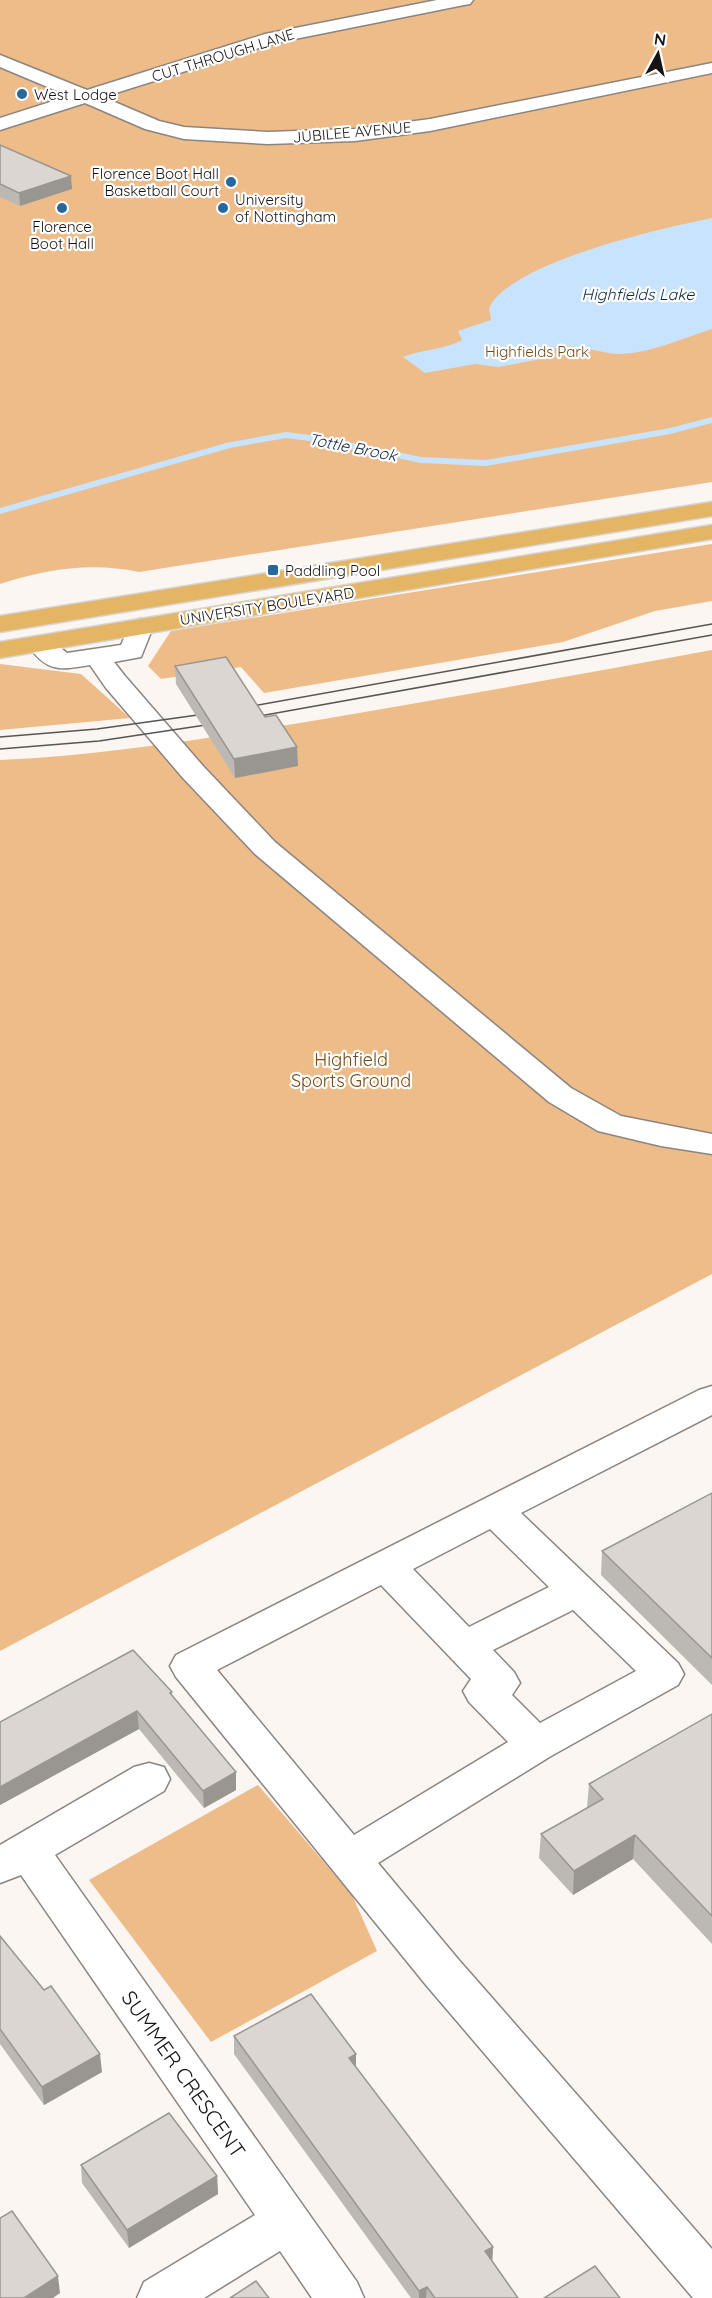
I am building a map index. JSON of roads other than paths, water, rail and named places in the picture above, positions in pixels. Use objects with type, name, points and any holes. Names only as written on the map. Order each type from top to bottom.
[{"type":"main road","name":"UNIVERSITY BOULEVARD","points":[[0,624],[712,509]]},
{"type":"main road","name":"UNIVERSITY BOULEVARD","points":[[0,650],[40,644],[136,639],[712,532]]},
{"type":"street","name":"CUT THROUGH LANE","points":[[0,124],[271,38],[464,0]]},
{"type":"street","name":"JUBILEE AVENUE","points":[[0,60],[152,125],[184,133],[228,137],[318,137],[430,125],[712,68]]},
{"type":"street","points":[[40,644],[61,662],[98,657],[136,639]]},
{"type":"street","points":[[98,657],[115,682],[193,772],[265,848],[560,1095],[610,1124],[661,1136],[712,1144]]},
{"type":"street","points":[[712,1399],[190,1666],[442,1972],[712,2284]]},
{"type":"street","points":[[338,1846],[536,1745],[664,1674],[494,1510]]},
{"type":"street","points":[[386,1566],[500,1683],[483,1691],[536,1745]]},
{"type":"street","points":[[464,1647],[577,1590]]},
{"type":"street","name":"SUMMER CRESCENT","points":[[148,1779],[14,1858],[286,2222],[340,2298]]},
{"type":"street","points":[[161,2298],[286,2222]]},
{"type":"water","name":"Highfields Lake","points":[[712,218],[712,329],[642,351],[618,354],[566,346],[548,352],[541,359],[498,367],[475,364],[425,373],[403,357],[448,346],[462,340],[458,331],[491,320],[489,308],[503,291],[526,276],[556,262],[625,239]]},
{"type":"waterway","name":"Tottle Brook","points":[[0,511],[229,445],[286,435],[318,439],[421,460],[486,463],[670,431],[712,420]]},
{"type":"tram line","points":[[241,708],[712,624]]},
{"type":"tram line","points":[[248,718],[712,635]]},
{"type":"tram line","points":[[0,737],[97,729],[212,713]]},
{"type":"tram line","points":[[0,749],[99,741],[219,723]]},
{"type":"place","name":"West Lodge","points":[[22,94]]},
{"type":"place","name":"Florence Boot Hall Basketball Court","points":[[231,182]]},
{"type":"place","name":"Florence Boot Hall","points":[[62,208]]},
{"type":"place","name":"University of Nottingham","points":[[223,208]]},
{"type":"place","name":"Paddling Pool","points":[[273,570]]},
{"type":"park label","name":"Highfields Park","points":[[537,351]]},
{"type":"park label","name":"Highfield Sports Ground","points":[[351,1069]]}]
